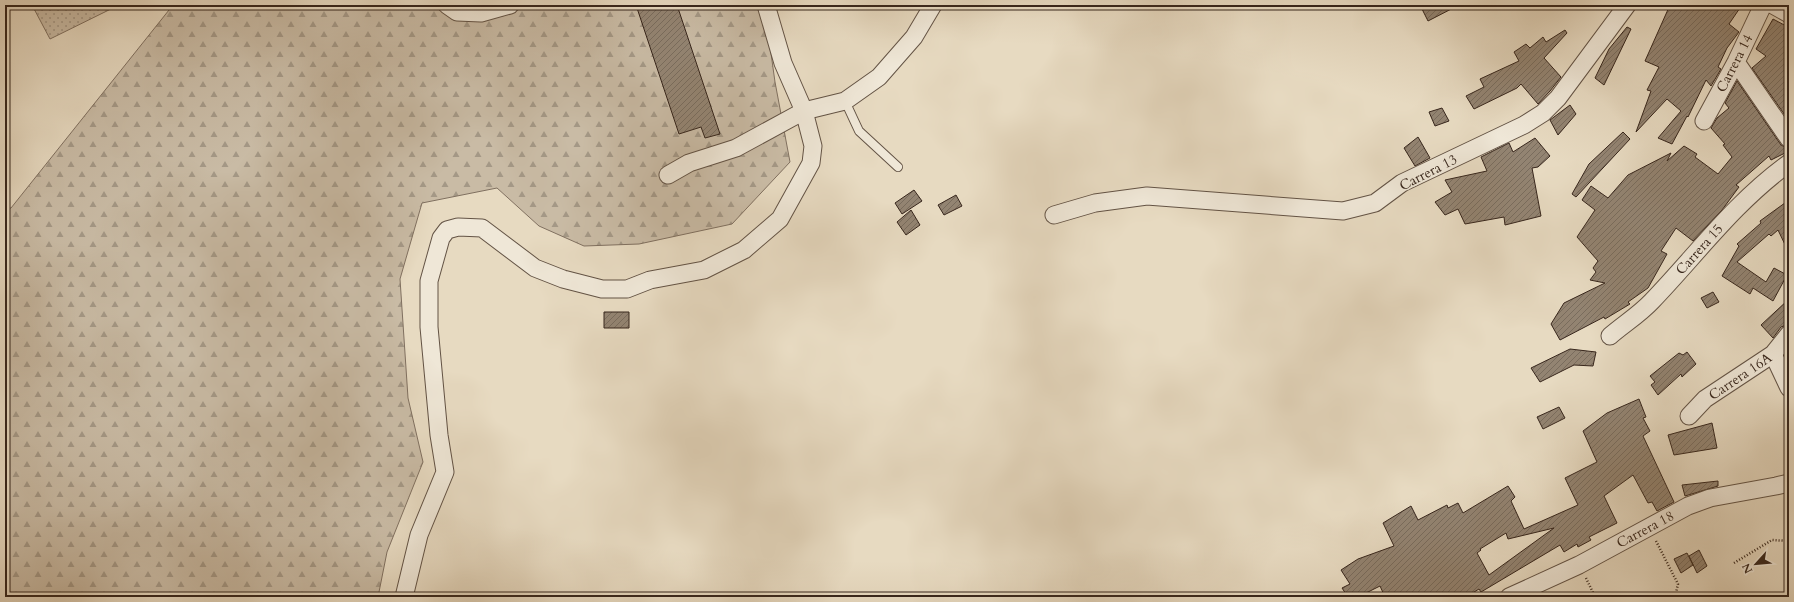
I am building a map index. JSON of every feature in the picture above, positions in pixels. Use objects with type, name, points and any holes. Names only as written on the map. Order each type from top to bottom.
[{"type":"street","points":[[447,5],[457,12],[481,13],[510,5]]},
{"type":"street","points":[[404,597],[419,535],[445,472],[439,435],[429,327],[429,281],[441,238],[447,230],[458,227],[482,228],[535,268],[563,279],[602,289],[627,289],[650,280],[704,270],[744,250],[780,219],[811,163],[813,146],[804,111],[783,63],[766,5]]},
{"type":"street","points":[[668,175],[689,163],[736,148],[804,111],[845,102],[879,77],[914,37],[933,5]]},
{"type":"street","name":"Carrera 13","points":[[1054,215],[1095,203],[1147,196],[1343,211],[1375,204],[1402,183],[1524,125],[1543,113],[1558,98],[1627,5]]},
{"type":"street","name":"Carrera 14","points":[[1704,121],[1736,62],[1763,5]]},
{"type":"street","points":[[1773,5],[1789,14]]},
{"type":"street","points":[[1736,62],[1789,139]]},
{"type":"street","name":"Carrera 15","points":[[1610,336],[1651,302],[1732,212],[1771,176],[1789,163]]},
{"type":"street","name":"Carrera 16A","points":[[1689,416],[1706,399],[1773,354],[1789,334]]},
{"type":"street","points":[[1773,354],[1789,388]]},
{"type":"street","name":"Carrera 18","points":[[1509,597],[1579,565],[1703,500],[1789,483]]},
{"type":"lane","points":[[845,102],[859,131],[898,167]]},
{"type":"path","points":[[1649,527],[1678,584],[1675,597]]},
{"type":"path","points":[[1734,563],[1772,540],[1789,542]]},
{"type":"path","points":[[1579,565],[1596,597]]},
{"type":"green space","points":[[32,5],[119,5],[50,39]]},
{"type":"green space","points":[[173,5],[436,5],[488,18],[535,5],[754,5],[766,18],[775,82],[790,162],[732,224],[639,244],[584,246],[539,226],[497,188],[422,203],[400,279],[408,398],[423,462],[387,552],[378,597],[5,597],[5,209],[11,208]]},
{"type":"building","points":[[636,5],[677,5],[720,134],[705,138],[701,127],[679,134]]},
{"type":"building","points":[[1420,5],[1459,5],[1428,21]]},
{"type":"building","points":[[1670,5],[1742,5],[1729,24],[1739,32],[1727,48],[1718,67],[1721,69],[1711,86],[1706,80],[1688,117],[1687,116],[1672,144],[1658,138],[1681,111],[1667,99],[1636,132],[1651,91],[1647,90],[1659,67],[1645,61]]},
{"type":"building","points":[[1773,19],[1788,27],[1785,31],[1789,33],[1789,121],[1752,68],[1766,56],[1756,49]]},
{"type":"building","points":[[1627,27],[1631,29],[1604,85],[1595,78],[1609,49]]},
{"type":"building","points":[[1565,30],[1567,33],[1544,58],[1561,77],[1538,104],[1521,84],[1517,88],[1474,109],[1466,96],[1484,87],[1480,79],[1519,61],[1514,52],[1526,44],[1530,48],[1543,37],[1546,42]]},
{"type":"building","points":[[1737,81],[1781,145],[1789,149],[1789,151],[1771,160],[1769,156],[1736,185],[1739,187],[1722,210],[1693,241],[1676,228],[1661,251],[1667,254],[1648,288],[1628,302],[1630,304],[1605,319],[1604,317],[1560,340],[1551,324],[1564,303],[1605,283],[1590,280],[1596,272],[1593,268],[1598,261],[1577,237],[1595,210],[1582,200],[1591,186],[1608,198],[1628,175],[1671,153],[1667,161],[1684,146],[1697,154],[1695,157],[1718,174],[1732,157],[1723,145],[1725,144],[1711,128],[1717,118],[1729,108],[1725,103]]},
{"type":"building","points":[[1570,105],[1576,114],[1558,135],[1550,120]]},
{"type":"building","points":[[1442,108],[1449,121],[1435,126],[1429,112]]},
{"type":"building","points":[[1623,132],[1630,139],[1576,197],[1572,194],[1589,164]]},
{"type":"building","points":[[1418,137],[1430,158],[1415,166],[1404,148]]},
{"type":"building","points":[[1535,138],[1550,156],[1538,167],[1532,168],[1541,216],[1505,225],[1504,217],[1465,224],[1458,209],[1445,215],[1435,202],[1452,192],[1445,180],[1487,171],[1481,157],[1509,143],[1513,152]]},
{"type":"building","points":[[914,190],[922,201],[902,214],[895,203]]},
{"type":"building","points":[[956,195],[962,206],[944,215],[938,205]]},
{"type":"building","points":[[1789,200],[1789,253],[1778,230],[1771,236],[1769,234],[1737,262],[1766,282],[1774,268],[1787,275],[1773,301],[1753,288],[1750,294],[1722,276],[1739,246],[1737,244],[1761,223],[1760,221]]},
{"type":"building","points":[[911,210],[920,225],[906,235],[897,222]]},
{"type":"building","points":[[1713,292],[1719,302],[1707,308],[1701,298]]},
{"type":"building","points":[[1789,299],[1789,324],[1781,327],[1773,338],[1761,325]]},
{"type":"building","points":[[604,312],[629,312],[629,328],[604,328]]},
{"type":"building","points":[[1570,349],[1596,352],[1593,366],[1574,365],[1540,382],[1531,368]]},
{"type":"building","points":[[1687,352],[1696,364],[1682,377],[1681,374],[1658,395],[1651,385],[1655,382],[1650,376],[1679,353],[1683,355]]},
{"type":"building","points":[[1639,399],[1646,417],[1643,418],[1650,431],[1643,436],[1674,502],[1657,511],[1652,502],[1648,503],[1633,475],[1604,496],[1617,523],[1589,537],[1591,540],[1578,547],[1577,544],[1564,552],[1560,545],[1481,592],[1479,589],[1466,597],[1385,597],[1380,586],[1358,597],[1348,597],[1342,588],[1350,584],[1341,570],[1358,559],[1394,546],[1383,523],[1411,506],[1418,520],[1447,505],[1448,508],[1458,503],[1463,513],[1508,486],[1515,497],[1511,501],[1524,529],[1578,505],[1565,478],[1597,462],[1583,431],[1607,413]],"holes":[[[1554,528],[1489,575],[1477,553],[1481,550],[1480,549],[1506,533],[1508,539]]]},
{"type":"building","points":[[1559,407],[1565,418],[1543,429],[1537,417]]},
{"type":"building","points":[[1712,423],[1717,448],[1674,455],[1668,435]]},
{"type":"building","points":[[1718,481],[1718,486],[1685,496],[1682,485]]},
{"type":"building","points":[[1699,550],[1707,566],[1697,573],[1689,556]]},
{"type":"building","points":[[1687,553],[1693,565],[1681,573],[1674,559]]}]
